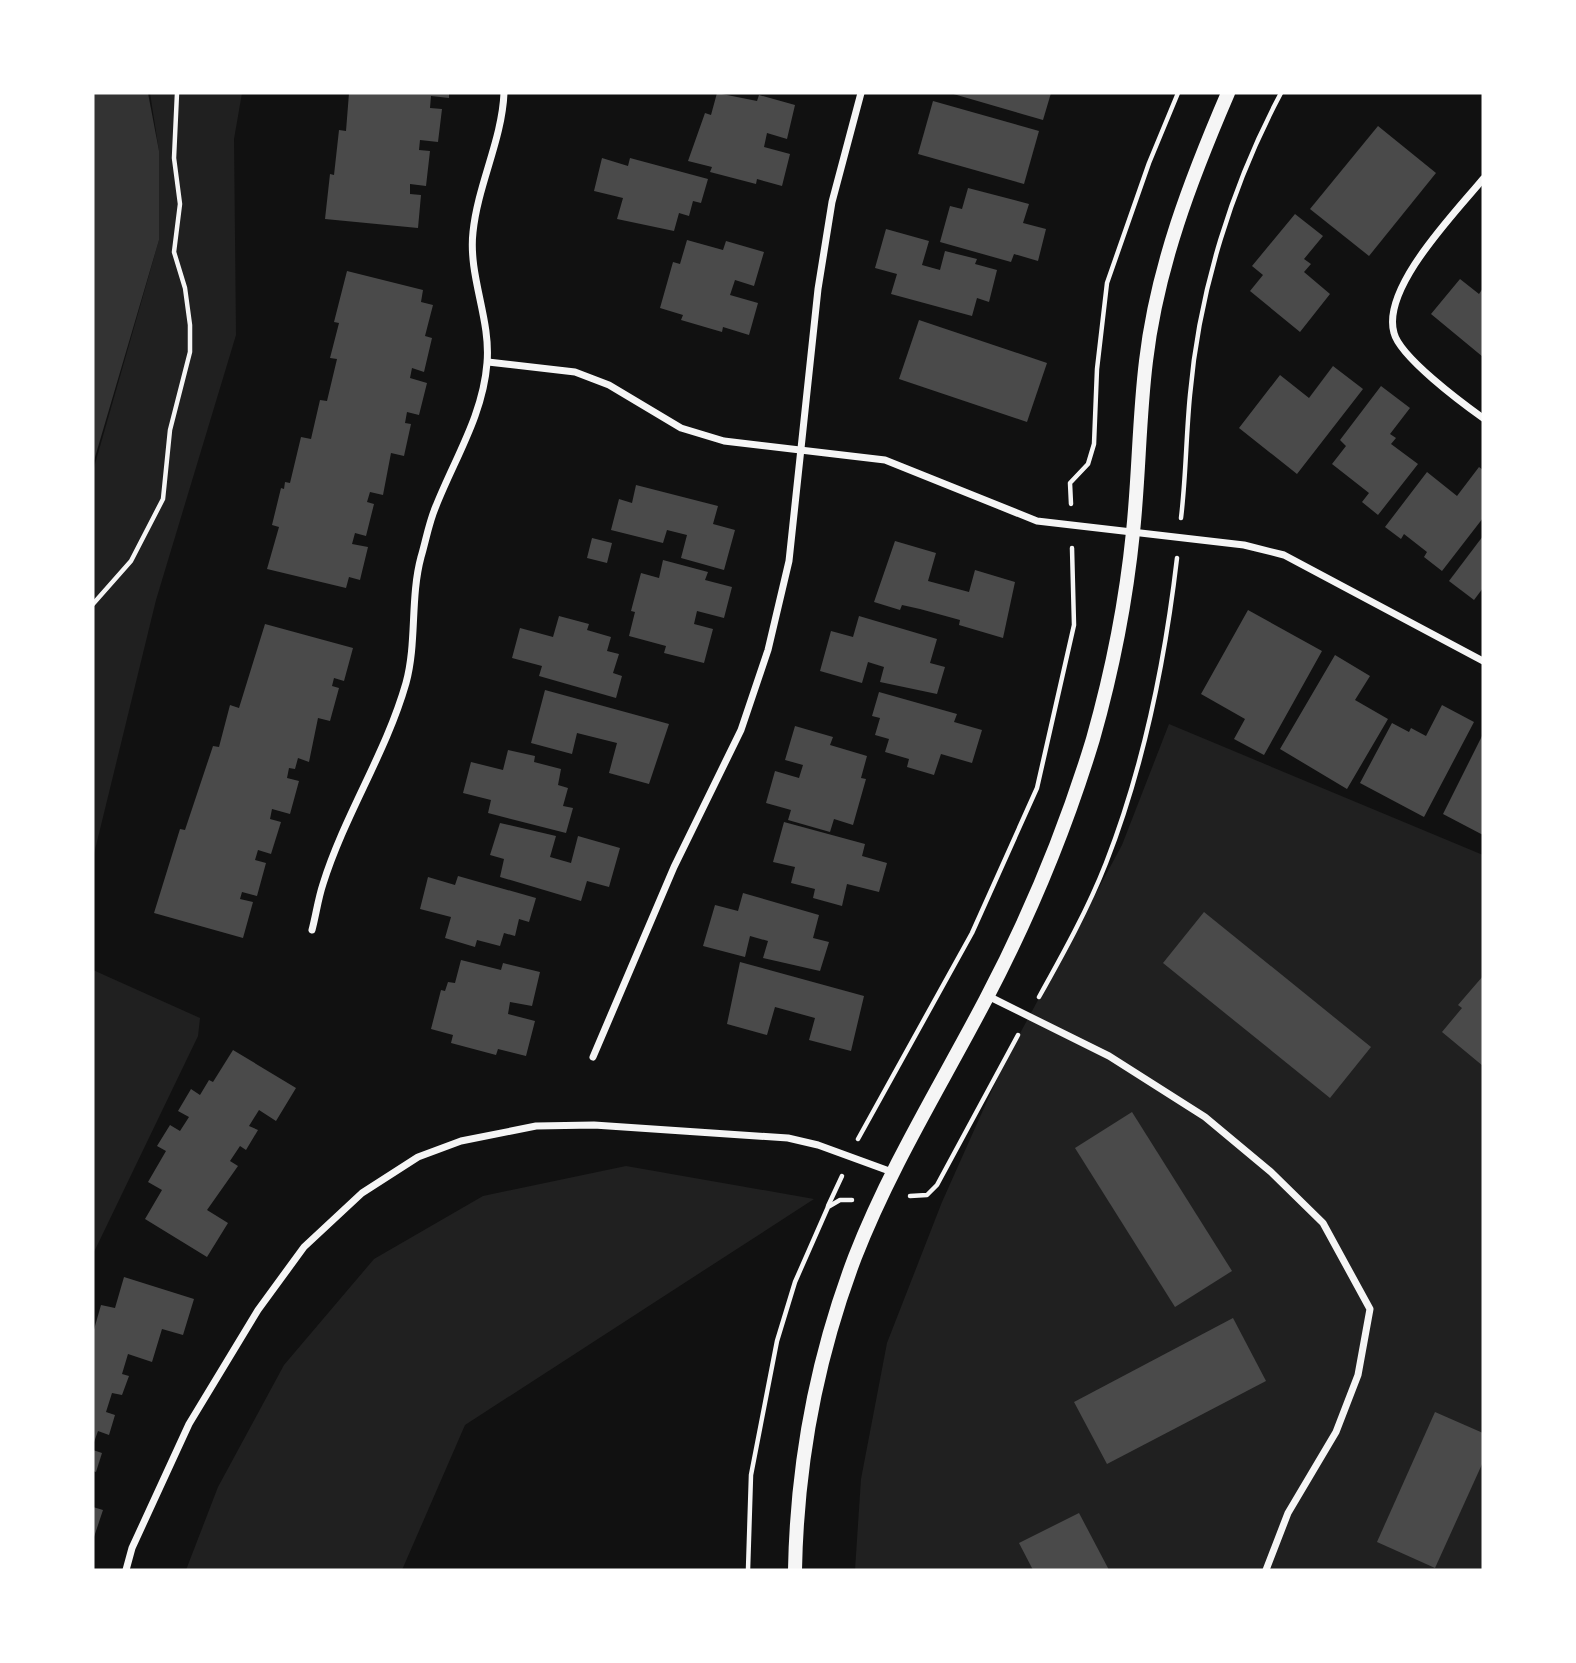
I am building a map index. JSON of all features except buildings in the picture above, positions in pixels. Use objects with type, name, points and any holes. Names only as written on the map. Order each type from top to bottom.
[{"type":"main road","points":[[795,1570],[796,1509],[810,1418],[827,1346],[854,1259],[892,1172],[988,996],[1057,843],[1093,739],[1118,635],[1133,533],[1146,359],[1163,269],[1190,182],[1228,93]]},
{"type":"street","points":[[313,930],[323,884],[355,806],[389,735],[407,680],[420,561],[435,508],[479,411],[488,362],[487,337],[476,287],[472,240],[476,199],[503,112],[504,93]]},
{"type":"street","points":[[593,1057],[674,867],[745,719],[768,650],[789,561],[818,289],[830,215],[861,93]]},
{"type":"street","points":[[1483,179],[1422,255],[1394,303],[1394,334],[1415,363],[1483,418]]},
{"type":"street","points":[[488,362],[575,372],[609,384],[681,428],[724,440],[885,460],[1037,521],[1244,545],[1284,555],[1483,661]]},
{"type":"street","points":[[988,996],[1109,1056],[1205,1117],[1271,1172],[1323,1223],[1370,1309],[1358,1375],[1336,1432],[1288,1513],[1266,1570]]},
{"type":"street","points":[[126,1570],[132,1548],[189,1424],[258,1310],[304,1247],[362,1194],[418,1157],[461,1141],[537,1126],[583,1125],[788,1138],[892,1172]]},
{"type":"path","points":[[93,604],[131,561],[163,499],[170,430],[190,352],[190,325],[185,288],[174,252],[180,204],[174,158],[177,93]]},
{"type":"path","points":[[828,1207],[850,1157],[972,933],[1037,788],[1074,625],[1070,483],[1088,464],[1094,444],[1097,369],[1107,283],[1149,163],[1178,93]]},
{"type":"shaded area","points":[[93,93],[148,93],[159,151],[159,240],[93,464]]},
{"type":"shaded area","points":[[150,93],[242,93],[234,139],[236,335],[156,600],[93,858],[93,471],[159,240],[159,151]]},
{"type":"shaded area","points":[[1169,724],[1483,855],[1483,1570],[855,1570],[861,1479],[887,1343],[942,1202],[1005,1061],[1122,845]]},
{"type":"shaded area","points":[[93,970],[200,1018],[198,1036],[93,1254]]},
{"type":"shaded area","points":[[626,1166],[814,1199],[465,1425],[402,1570],[186,1570],[218,1487],[284,1365],[374,1259],[483,1196]]}]
